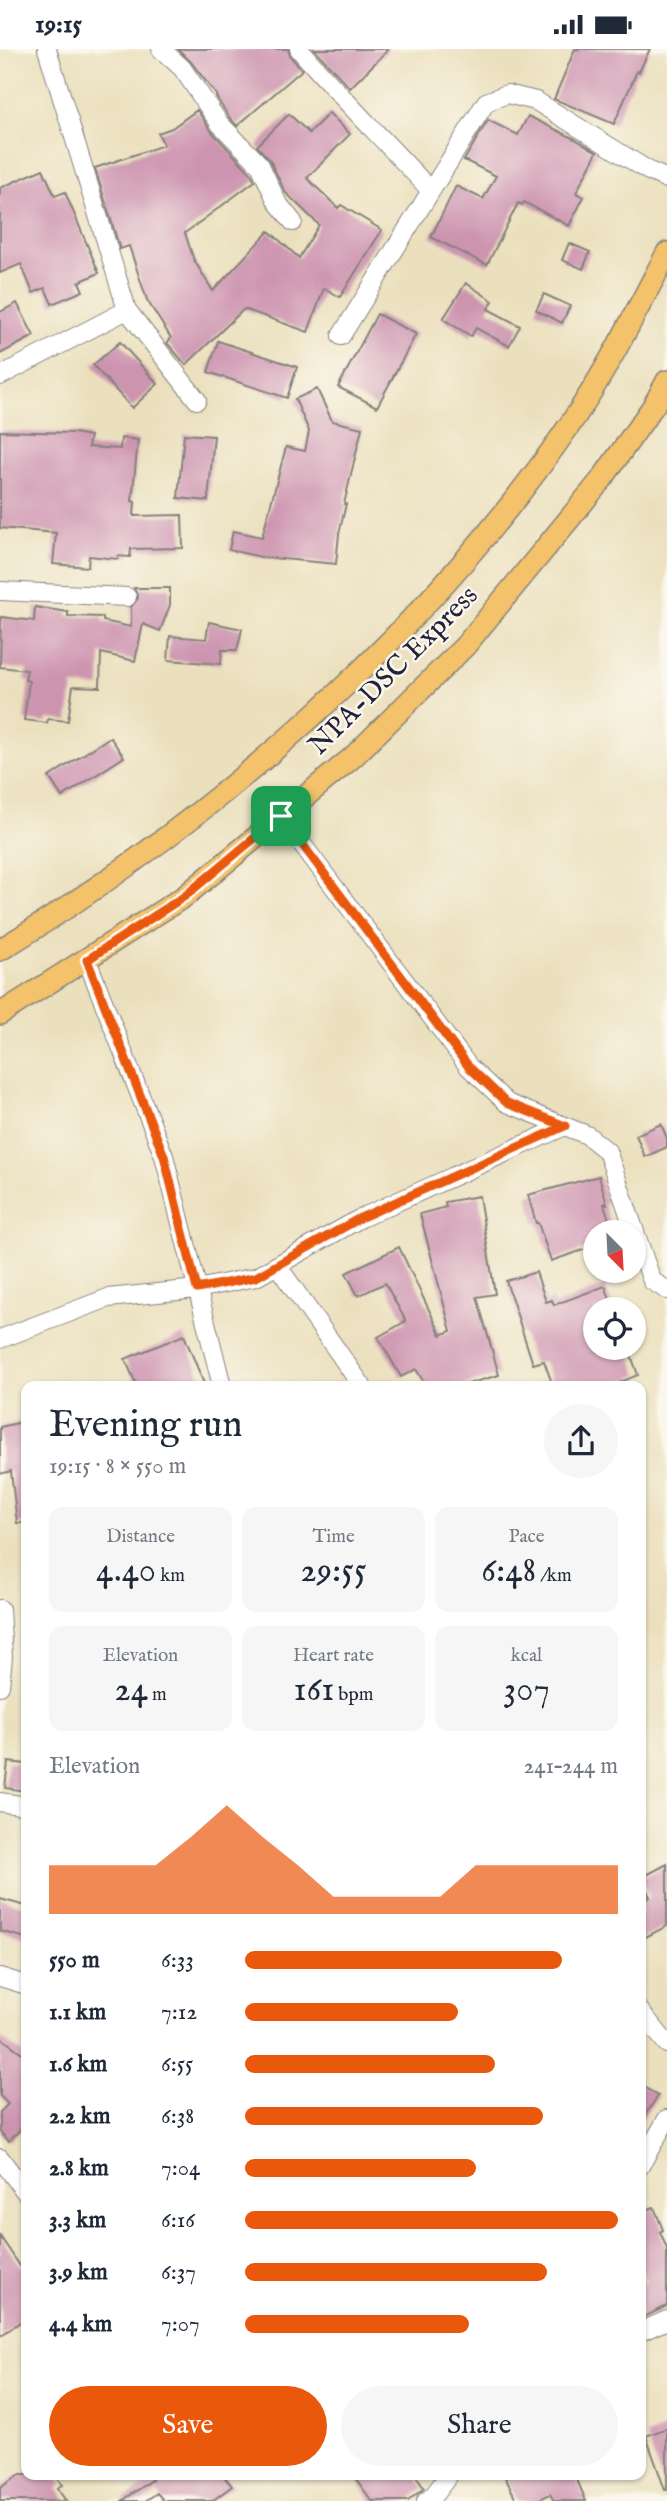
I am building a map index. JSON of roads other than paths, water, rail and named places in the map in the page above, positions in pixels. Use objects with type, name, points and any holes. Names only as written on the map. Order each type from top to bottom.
[{"type":"main road","points":[[0,950],[91,893],[167,837],[241,777],[334,695],[413,617],[499,518],[571,422],[628,326],[667,253]]},
{"type":"main road","name":"NPA-DSC Express","points":[[0,1014],[185,896],[353,757],[466,646],[660,409],[667,381]]},
{"type":"street","points":[[47,49],[127,310],[197,400]]},
{"type":"street","points":[[161,49],[182,68],[220,124],[260,165],[277,202],[293,222]]},
{"type":"street","points":[[299,49],[332,88],[352,105],[431,191]]},
{"type":"street","points":[[341,336],[486,102],[507,94],[536,101],[649,171],[667,179]]},
{"type":"street","points":[[0,376],[127,310]]},
{"type":"street","points":[[0,591],[127,597]]},
{"type":"street","points":[[281,816],[469,1067],[507,1103],[587,1135],[607,1151],[652,1281],[667,1290]]},
{"type":"street","points":[[87,960],[164,1156],[221,1381]]},
{"type":"street","points":[[0,1339],[108,1298],[197,1289],[256,1277],[360,1218],[565,1126]]},
{"type":"street","points":[[277,1265],[358,1381]]},
{"type":"street","points":[[0,1609],[3,1657],[0,1686]]},
{"type":"street","points":[[0,1802],[21,1804]]},
{"type":"street","points":[[0,1977],[21,1983]]},
{"type":"street","points":[[646,2018],[667,2044]]},
{"type":"street","points":[[646,2156],[667,2119]]},
{"type":"street","points":[[0,2158],[21,2186]]},
{"type":"street","points":[[646,2329],[667,2320]]},
{"type":"street","points":[[426,2501],[433,2496],[443,2480]]}]
